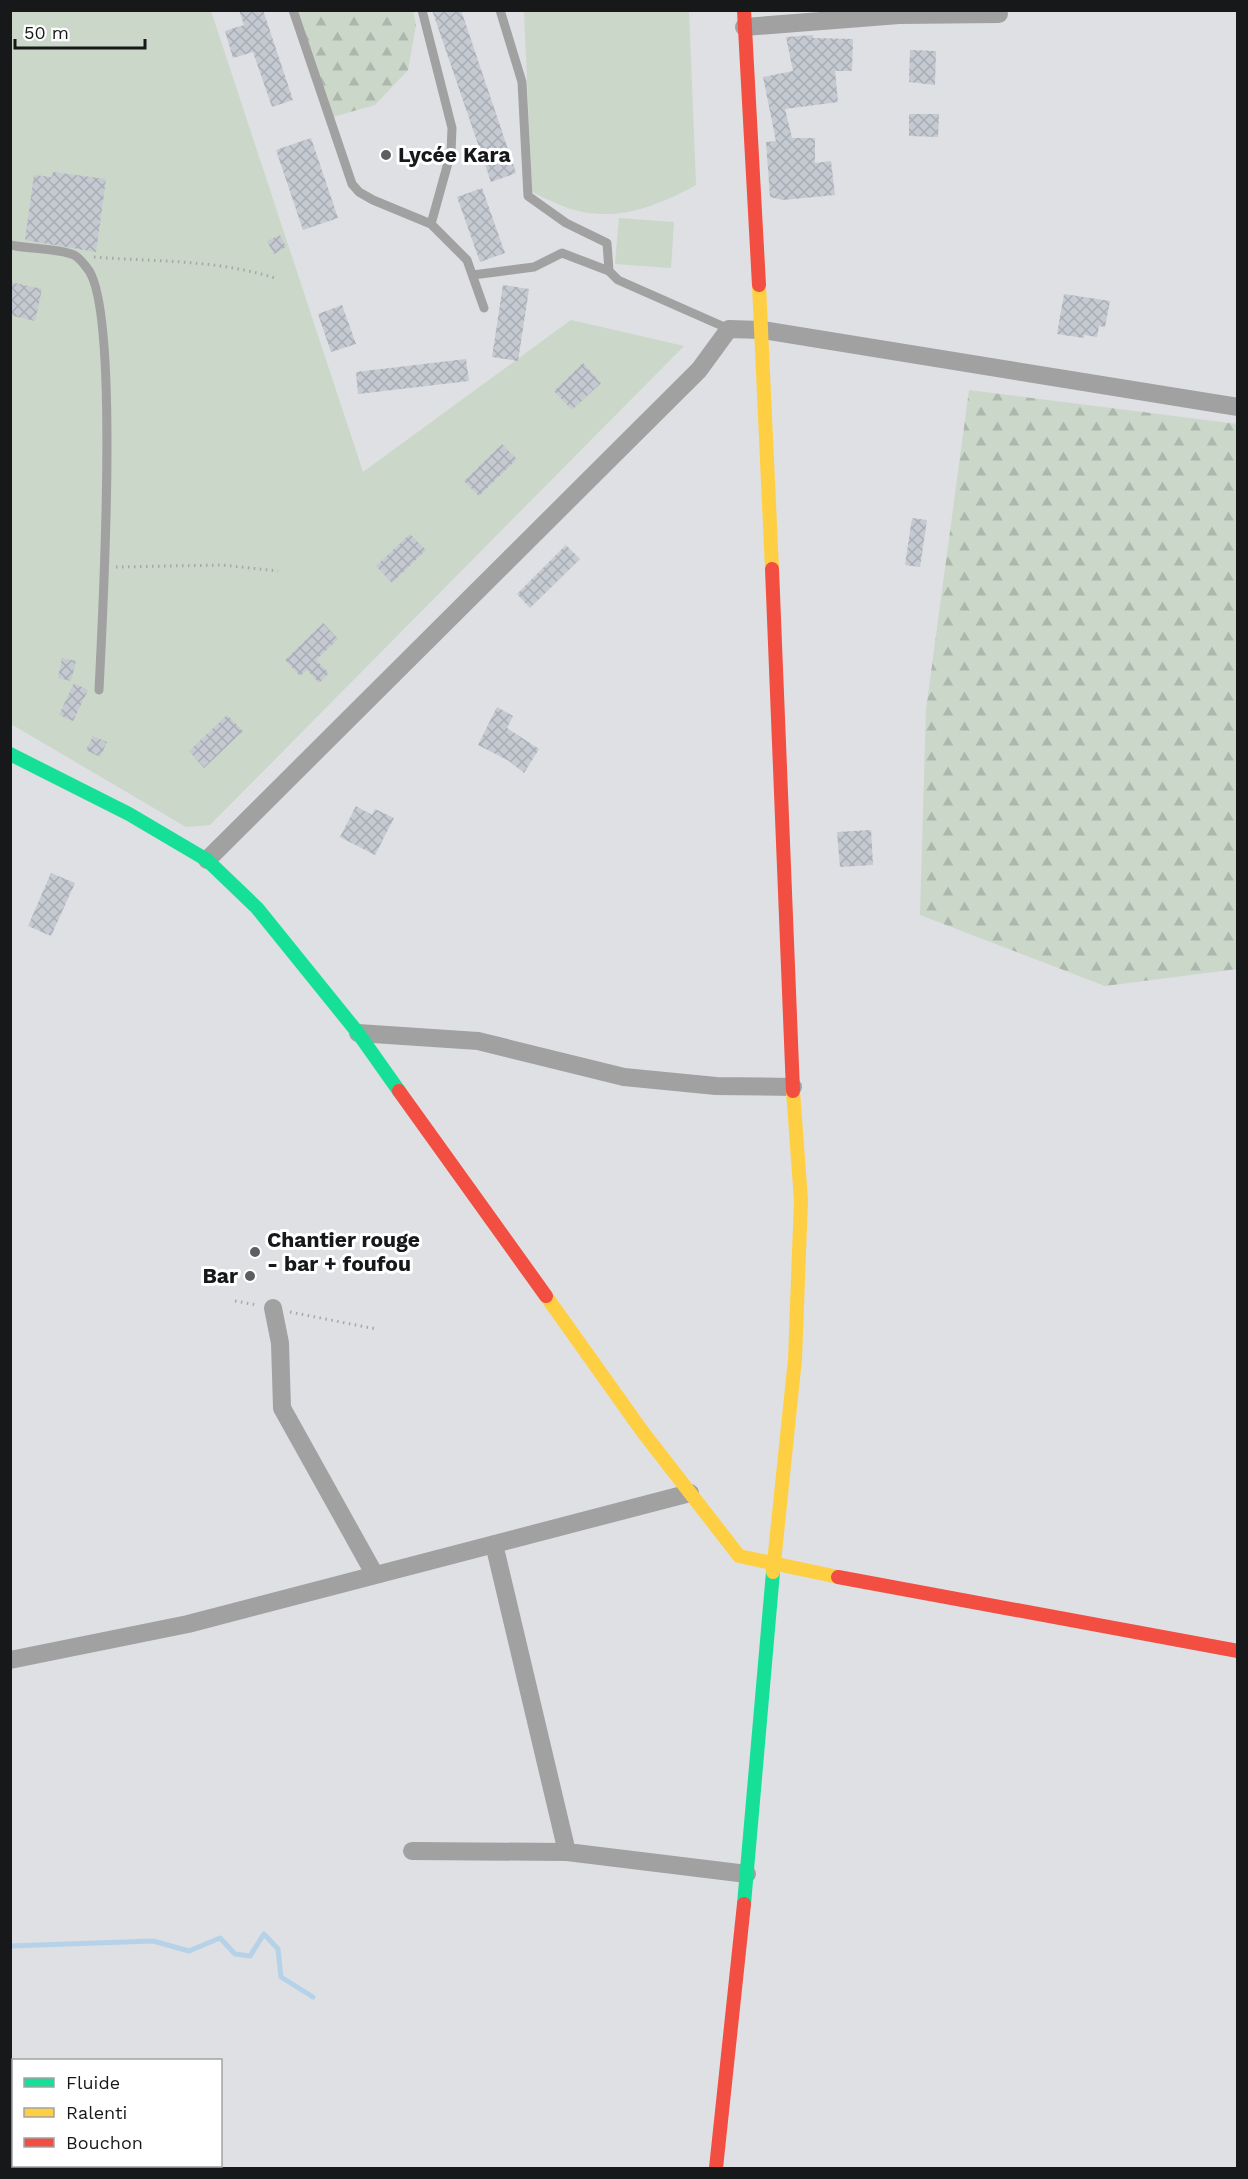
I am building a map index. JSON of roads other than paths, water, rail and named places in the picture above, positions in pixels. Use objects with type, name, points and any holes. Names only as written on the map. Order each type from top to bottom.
[{"type":"street","points":[[716,2169],[747,1874],[795,1359],[801,1200],[793,1087],[762,330],[744,19],[999,14]]},
{"type":"street","points":[[207,860],[699,370],[729,329],[762,330],[1238,407]]},
{"type":"street","points":[[10,754],[129,814],[207,860],[257,908],[358,1033],[642,1431],[739,1556],[774,1565],[1238,1651]]},
{"type":"street","points":[[358,1033],[478,1041],[624,1077],[716,1086],[793,1087]]},
{"type":"street","points":[[273,1308],[280,1343],[282,1407],[375,1575]]},
{"type":"street","points":[[10,1660],[188,1624],[690,1493]]},
{"type":"street","points":[[494,1544],[567,1852]]},
{"type":"street","points":[[412,1851],[567,1852],[747,1874]]},
{"type":"lane","points":[[293,10],[352,184],[359,192],[373,200],[431,224],[467,260],[484,308]]},
{"type":"lane","points":[[422,10],[452,128],[451,152],[431,224]]},
{"type":"lane","points":[[500,10],[522,82],[528,195],[566,223],[607,243],[609,271]]},
{"type":"lane","points":[[10,245],[74,255],[89,270],[98,298],[103,343],[106,415],[105,567],[99,690]]},
{"type":"lane","points":[[472,275],[534,267],[562,253],[609,271],[618,280],[729,329]]},
{"type":"waterway","points":[[10,1946],[153,1941],[189,1951],[220,1938],[235,1954],[250,1956],[264,1934],[278,1949],[281,1977],[313,1997]]},
{"type":"place","name":"Lycée Kara","points":[[386,155]]},
{"type":"place","name":"Chantier rouge - bar + foufou","points":[[255,1252]]},
{"type":"place","name":"Bar","points":[[250,1276]]}]
